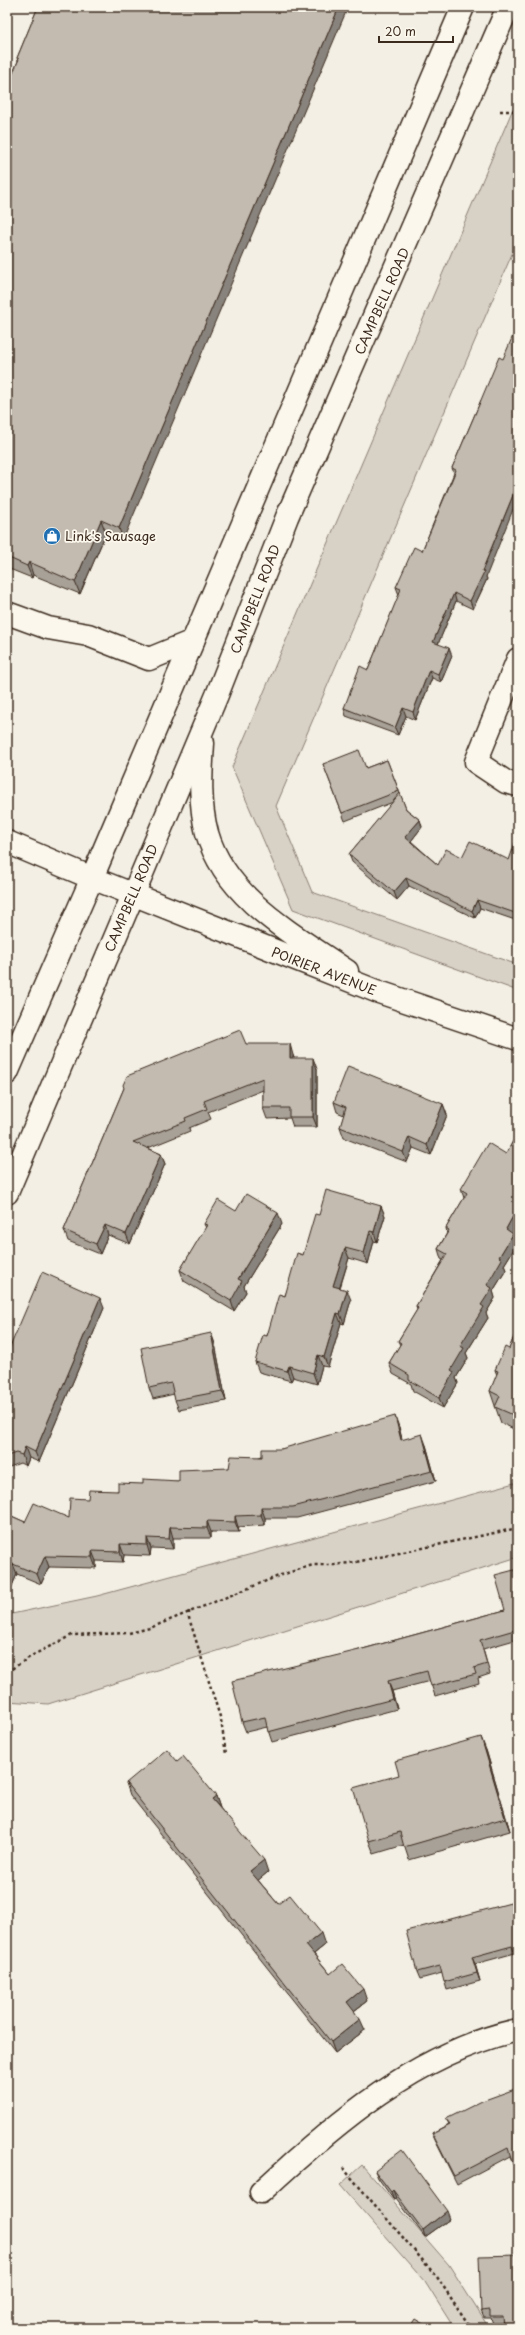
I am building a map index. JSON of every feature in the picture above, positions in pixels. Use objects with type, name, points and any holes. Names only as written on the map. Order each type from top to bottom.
[{"type":"main road","points":[[7,1074],[463,7]]},
{"type":"main road","name":"CAMPBELL ROAD","points":[[7,1193],[217,695],[287,517],[508,7]]},
{"type":"main road","points":[[7,613],[48,628],[88,635],[149,659],[193,641]]},
{"type":"main road","points":[[518,659],[476,762],[506,782],[518,785]]},
{"type":"main road","points":[[217,695],[203,740],[200,781],[207,834],[217,857],[237,887],[267,916],[376,991]]},
{"type":"main road","name":"POIRIER AVENUE","points":[[7,842],[133,895],[376,991],[518,1039]]},
{"type":"main road","points":[[260,2192],[300,2156],[362,2106],[440,2056],[518,2030]]},
{"type":"path","points":[[500,111],[518,111]]},
{"type":"path","points":[[7,1672],[33,1655],[72,1635],[129,1633],[150,1628],[281,1575],[313,1565],[334,1565],[356,1562],[518,1528]]},
{"type":"path","points":[[189,1611],[189,1618],[221,1720],[226,1754]]},
{"type":"path","points":[[342,2168],[437,2277],[471,2328]]},
{"type":"shaded area","points":[[518,97],[518,240],[276,806],[312,892],[518,965],[518,991],[293,909],[232,767]]},
{"type":"shaded area","points":[[518,1482],[518,1557],[48,1704],[7,1701],[7,1615],[97,1596]]},
{"type":"shaded area","points":[[362,2165],[449,2265],[489,2328],[454,2328],[425,2282],[340,2185]]},
{"type":"building","points":[[38,7],[339,7],[119,528],[101,520],[75,582],[29,562],[27,566],[7,557],[7,488],[10,482],[7,481],[7,87]]},
{"type":"building","points":[[518,324],[518,483],[482,571],[484,572],[470,601],[454,593],[433,642],[449,648],[438,674],[429,670],[413,712],[403,708],[395,728],[344,708],[360,666],[368,670],[401,589],[396,587],[414,547],[422,551],[456,470],[452,468],[499,357],[503,359]]},
{"type":"building","points":[[359,750],[366,768],[387,760],[399,791],[342,813],[323,764]]},
{"type":"building","points":[[400,793],[406,809],[420,820],[405,837],[438,865],[446,849],[462,857],[470,841],[509,860],[515,843],[518,844],[518,914],[477,900],[472,911],[406,878],[394,892],[349,854]]},
{"type":"building","points":[[240,1030],[246,1044],[290,1044],[290,1058],[313,1058],[313,1117],[289,1117],[289,1108],[263,1108],[263,1078],[204,1101],[207,1109],[185,1118],[186,1121],[133,1142],[161,1154],[126,1234],[105,1225],[96,1244],[64,1230],[124,1088],[123,1085],[127,1076]]},
{"type":"building","points":[[348,1066],[443,1104],[427,1145],[409,1137],[403,1152],[340,1127],[346,1107],[334,1102]]},
{"type":"building","points":[[518,1132],[518,1207],[506,1229],[513,1234],[499,1257],[502,1259],[487,1285],[492,1288],[481,1305],[484,1307],[460,1346],[464,1348],[451,1370],[454,1372],[439,1398],[409,1380],[409,1375],[389,1363],[401,1343],[398,1341],[418,1308],[416,1306],[447,1254],[438,1249],[449,1230],[446,1228],[467,1193],[461,1189],[488,1143],[506,1154]]},
{"type":"building","points":[[326,1190],[381,1206],[374,1232],[370,1231],[364,1253],[345,1248],[333,1286],[347,1290],[340,1314],[337,1313],[324,1357],[318,1355],[313,1373],[289,1366],[287,1371],[255,1362],[263,1335],[267,1336],[279,1294],[285,1296],[297,1253],[303,1255],[315,1214],[319,1215]]},
{"type":"building","points":[[246,1194],[278,1213],[238,1279],[242,1281],[231,1301],[180,1270],[207,1225],[204,1224],[218,1200],[236,1211]]},
{"type":"building","points":[[42,1272],[100,1298],[35,1452],[25,1447],[22,1455],[16,1453],[7,1456],[7,1354]]},
{"type":"building","points":[[518,1327],[518,1417],[495,1407],[500,1396],[490,1391],[498,1371],[495,1370],[505,1347],[509,1349]]},
{"type":"building","points":[[211,1333],[222,1391],[175,1400],[171,1383],[149,1388],[141,1348]]},
{"type":"building","points":[[395,1416],[401,1440],[422,1434],[432,1471],[293,1507],[261,1507],[261,1515],[235,1516],[235,1522],[207,1521],[207,1528],[170,1527],[169,1539],[147,1538],[147,1545],[120,1544],[120,1552],[92,1551],[92,1557],[45,1556],[37,1574],[13,1564],[7,1578],[7,1514],[25,1522],[34,1503],[69,1518],[70,1498],[88,1499],[89,1490],[118,1491],[118,1483],[143,1484],[143,1479],[179,1481],[179,1470],[229,1468],[231,1456],[262,1457],[262,1449],[281,1449]]},
{"type":"building","points":[[518,1569],[518,1629],[480,1640],[487,1664],[474,1668],[476,1674],[431,1686],[427,1671],[388,1681],[393,1699],[268,1732],[265,1717],[242,1722],[232,1681],[359,1650],[505,1610],[495,1575]]},
{"type":"building","points":[[481,1737],[505,1818],[404,1847],[400,1832],[369,1841],[353,1788],[399,1775],[395,1761]]},
{"type":"building","points":[[167,1749],[177,1761],[183,1756],[216,1796],[212,1799],[264,1860],[250,1871],[278,1904],[290,1895],[321,1933],[306,1945],[330,1974],[342,1964],[363,1989],[347,2002],[360,2019],[331,2042],[126,1783]]},
{"type":"building","points":[[518,1901],[518,1961],[512,1946],[472,1957],[477,1973],[444,1982],[440,1966],[417,1972],[406,1931]]},
{"type":"building","points":[[515,2089],[518,2096],[518,2169],[515,2170],[508,2148],[454,2176],[432,2133],[450,2124],[446,2119],[482,2101]]},
{"type":"building","points":[[402,2150],[447,2211],[423,2230],[393,2190],[391,2192],[375,2171]]},
{"type":"building","points":[[518,2255],[518,2328],[504,2328],[503,2316],[490,2316],[490,2310],[481,2311],[479,2256]]},
{"type":"building","points":[[415,2319],[430,2328],[409,2328]]},
{"type":"place","name":"Link's Sausage","points":[[52,536]]}]
